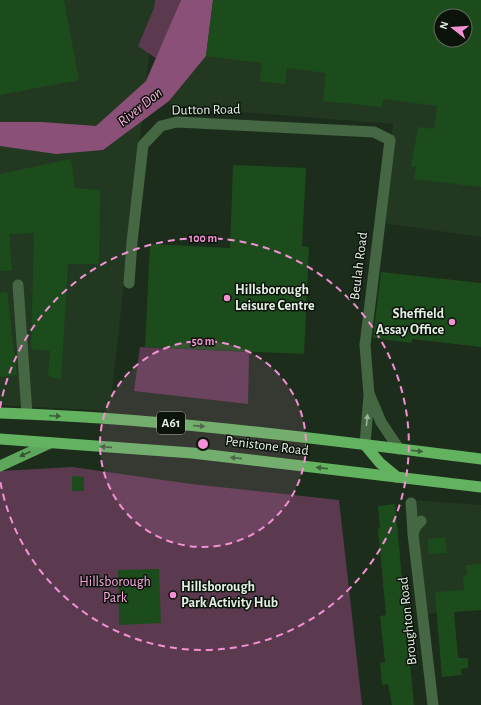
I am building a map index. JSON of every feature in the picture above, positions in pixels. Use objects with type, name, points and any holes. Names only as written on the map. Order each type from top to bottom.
[{"type":"highway","name":"Penistone Road","points":[[1,414],[121,419],[242,429],[481,459]]},
{"type":"highway","name":"Penistone Road","points":[[0,439],[192,453],[481,487]]},
{"type":"highway","points":[[365,445],[380,463],[397,477]]},
{"type":"main road","points":[[0,466],[50,443]]},
{"type":"street","name":"Dutton Road","points":[[129,282],[143,144],[162,126],[177,122],[374,132],[390,140]]},
{"type":"street","name":"Beulah Road","points":[[365,445],[369,395],[365,345],[390,140]]},
{"type":"street","points":[[18,285],[27,414]]},
{"type":"street","name":"Beulah Road","points":[[369,395],[381,422],[399,449]]},
{"type":"street","name":"Broughton Road","points":[[411,503],[413,534],[433,705]]},
{"type":"street","points":[[413,534],[416,526],[421,521]]},
{"type":"shaded area","points":[[0,0],[155,0],[110,411],[0,405]]},
{"type":"shaded area","points":[[213,0],[481,0],[481,237],[383,223],[393,124],[204,109],[171,109],[169,101],[206,56]]},
{"type":"shaded area","points":[[411,500],[481,505],[481,610],[420,614]]},
{"type":"green space","points":[[155,0],[181,0],[157,59],[138,46],[154,8]]},
{"type":"green space","points":[[140,347],[249,352],[248,404],[134,391]]},
{"type":"green space","name":"Hillsborough Park","points":[[72,467],[191,484],[339,500],[362,705],[0,705],[0,471]]},
{"type":"water","name":"River Don","points":[[181,0],[213,0],[206,56],[169,101],[103,150],[56,154],[0,146],[0,122],[42,122],[96,126],[146,81]]},
{"type":"building","points":[[0,0],[64,0],[79,80],[0,95]]},
{"type":"building","points":[[213,0],[481,0],[481,187],[414,179],[416,167],[411,167],[418,127],[434,129],[437,106],[383,99],[382,107],[323,101],[326,73],[287,68],[285,84],[260,81],[262,63],[206,56]]},
{"type":"building","points":[[71,159],[75,188],[100,190],[99,264],[68,264],[61,380],[48,376],[50,351],[31,349],[34,233],[9,234],[12,271],[0,271],[0,174]]},
{"type":"building","name":"Hillsborough Leisure Centre","points":[[233,165],[306,168],[302,246],[309,247],[304,354],[145,347],[150,244],[230,248]]},
{"type":"building","name":"Sheffield Assay Office","points":[[381,272],[481,283],[481,347],[412,339],[412,343],[373,338]]},
{"type":"building","points":[[7,292],[17,375],[0,377],[0,293]]},
{"type":"building","points":[[72,476],[84,477],[84,491],[72,491]]},
{"type":"building","points":[[395,504],[414,705],[392,705],[388,684],[382,685],[380,663],[385,662],[380,616],[386,615],[378,528],[380,528],[378,506]]},
{"type":"building","points":[[445,537],[447,553],[429,554],[428,539]]},
{"type":"building","points":[[481,564],[481,610],[454,612],[458,658],[468,658],[468,668],[461,669],[462,675],[442,677],[435,592],[464,590],[463,575],[467,575],[466,565]]},
{"type":"building","points":[[159,569],[161,623],[119,625],[118,570]]},
{"type":"place","name":"Hillsborough Leisure Centre","points":[[227,298]]},
{"type":"place","name":"Sheffield Assay Office","points":[[452,322]]},
{"type":"place","name":"Hillsborough Park Activity Hub","points":[[173,595]]}]
